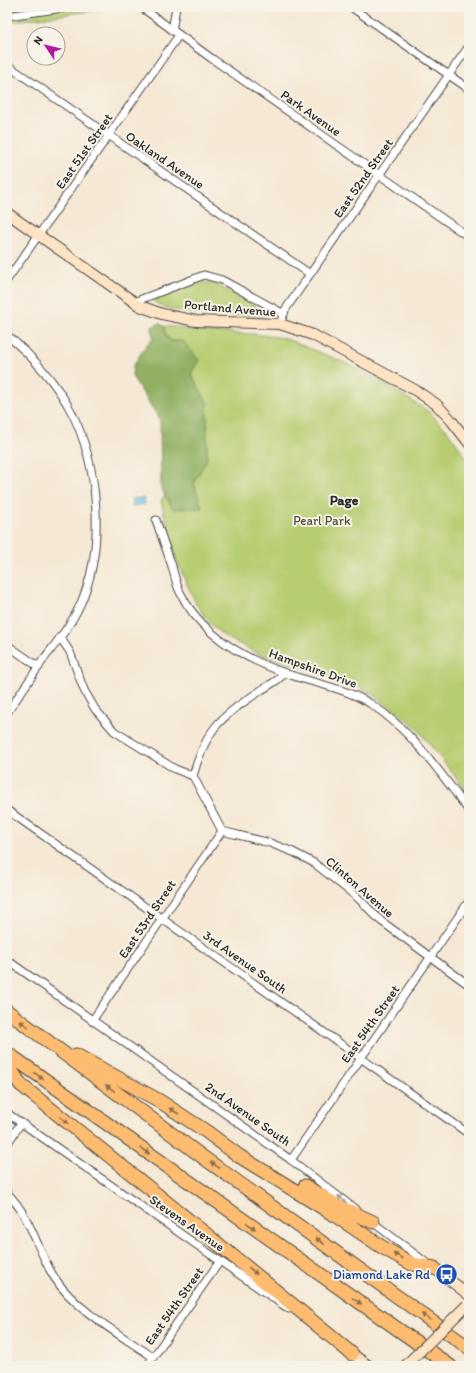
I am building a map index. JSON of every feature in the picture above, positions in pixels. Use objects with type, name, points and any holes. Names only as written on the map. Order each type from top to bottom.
[{"type":"highway","points":[[7,1011],[204,1158],[469,1348]]},
{"type":"highway","points":[[41,1036],[158,1100],[207,1132],[239,1156],[336,1216],[382,1247],[412,1264],[434,1268]]},
{"type":"highway","points":[[7,1053],[450,1366]]},
{"type":"highway","points":[[7,1064],[21,1085],[141,1181],[198,1230],[244,1264],[352,1354]]},
{"type":"highway","points":[[207,1132],[278,1170],[338,1206],[373,1222]]},
{"type":"street","points":[[7,16],[71,7]]},
{"type":"street","name":"Park Avenue","points":[[141,7],[172,31],[469,237]]},
{"type":"street","points":[[172,31],[176,7]]},
{"type":"street","points":[[351,7],[469,89]]},
{"type":"street","name":"East 51st Street","points":[[7,280],[179,35]]},
{"type":"street","name":"East 52nd Street","points":[[280,324],[284,314],[310,274],[469,46]]},
{"type":"street","name":"Oakland Avenue","points":[[7,65],[310,274]]},
{"type":"street","name":"Portland Avenue","points":[[7,213],[140,306],[162,314],[196,321],[280,324],[313,335],[415,390],[436,404],[469,443]]},
{"type":"street","points":[[134,302],[204,275],[222,280],[284,314]]},
{"type":"street","points":[[7,334],[41,367],[57,388],[71,411],[81,435],[88,461],[97,528],[96,548],[87,587],[79,606],[60,637],[7,713]]},
{"type":"street","name":"Hampshire Drive","points":[[156,520],[180,592],[205,628],[236,650],[285,673],[345,691],[370,704],[392,720],[412,739],[431,760],[469,811]]},
{"type":"street","points":[[60,637],[70,652],[84,690],[95,709],[114,731],[175,769],[193,776],[222,831]]},
{"type":"street","points":[[7,645],[39,667]]},
{"type":"street","points":[[193,776],[207,739],[219,721],[245,701],[276,682],[285,673]]},
{"type":"street","name":"3rd Avenue South","points":[[7,810],[469,1134]]},
{"type":"street","name":"East 53rd Street","points":[[92,1021],[222,831]]},
{"type":"street","name":"Clinton Avenue","points":[[222,831],[270,843],[314,863],[358,898],[381,921],[469,985]]},
{"type":"street","name":"East 54th Street","points":[[291,1160],[469,901]]},
{"type":"street","name":"2nd Avenue South","points":[[7,960],[291,1160],[434,1268],[468,1301]]},
{"type":"street","name":"Stevens Avenue","points":[[7,1113],[352,1354]]},
{"type":"street","points":[[7,1144],[21,1123]]},
{"type":"street","points":[[7,1193],[24,1216],[54,1277],[65,1292],[78,1304],[153,1357]]},
{"type":"street","name":"East 54th Street","points":[[147,1366],[220,1261]]},
{"type":"street","points":[[405,1366],[468,1301]]},
{"type":"street","points":[[352,1354],[369,1366]]},
{"type":"green space","points":[[7,7],[155,7],[115,8],[7,22]]},
{"type":"green space","points":[[201,282],[215,284],[266,312],[268,315],[264,317],[191,312],[164,307],[155,302],[155,300],[160,297]]},
{"type":"green space","points":[[159,323],[164,326],[166,335],[171,341],[183,341],[199,360],[191,374],[207,402],[207,459],[194,483],[202,508],[173,509],[161,488],[160,420],[132,376],[133,366],[147,344],[153,339],[152,327]]},
{"type":"green space","name":"Pearl Park","points":[[165,326],[207,332],[253,334],[284,338],[346,363],[386,384],[429,412],[446,429],[469,461],[469,794],[415,726],[373,694],[350,683],[259,654],[224,636],[210,624],[196,604],[174,555],[161,501],[208,426],[132,376]]},
{"type":"water","points":[[144,498],[145,504],[132,506],[131,499]]},
{"type":"place","name":"Diamond Lake Rd","points":[[446,1274]]},
{"type":"district","name":"Page","points":[[344,500]]}]
